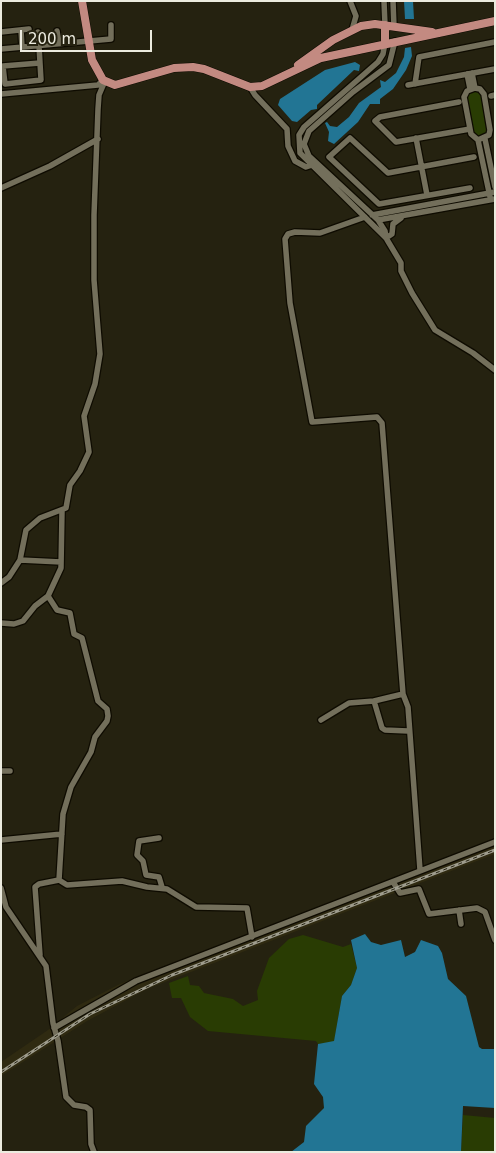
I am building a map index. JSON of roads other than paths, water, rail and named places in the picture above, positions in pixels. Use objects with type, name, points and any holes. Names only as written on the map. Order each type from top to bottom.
[{"type":"main road","points":[[82,1],[92,60],[104,81],[112,85],[123,84],[174,68],[193,67],[204,69],[250,87],[272,84],[309,55],[352,30],[368,25],[385,25],[438,32]]},
{"type":"main road","points":[[284,75],[321,58],[495,21]]},
{"type":"main road","points":[[385,25],[385,43]]},
{"type":"main road","points":[[394,27],[394,41]]},
{"type":"street","points":[[350,1],[356,16],[352,30]]},
{"type":"street","points":[[384,1],[385,25]]},
{"type":"street","points":[[393,1],[394,27]]},
{"type":"street","points":[[1,49],[111,39],[111,25]]},
{"type":"street","points":[[21,30],[22,47]]},
{"type":"street","points":[[1,32],[29,30]]},
{"type":"street","points":[[57,31],[59,43]]},
{"type":"street","points":[[38,32],[39,45],[41,80],[5,84],[3,66],[40,63]]},
{"type":"street","points":[[394,41],[393,56],[389,65],[353,92],[309,131],[304,144],[313,164],[353,206],[376,222],[401,263],[405,278],[431,326],[443,336],[484,360],[495,370]]},
{"type":"street","points":[[495,42],[419,57],[412,84],[495,69]]},
{"type":"street","points":[[368,217],[300,154],[298,144],[299,135],[304,127],[378,62],[383,54],[385,43]]},
{"type":"street","points":[[368,47],[378,55],[378,62]]},
{"type":"street","points":[[470,73],[473,89]]},
{"type":"street","points":[[1,94],[98,85],[104,81]]},
{"type":"street","points":[[1,583],[9,577],[20,560],[26,530],[40,518],[62,511],[68,505],[70,485],[80,471],[88,452],[84,416],[95,384],[100,354],[94,280],[94,216],[99,96],[104,81]]},
{"type":"street","points":[[250,87],[255,96],[287,129],[290,154],[300,165],[306,167],[313,164]]},
{"type":"street","points":[[473,89],[480,89],[484,94],[492,124],[489,135],[482,139],[471,134],[464,98],[473,89]]},
{"type":"street","points":[[459,102],[380,117],[375,121],[396,142],[470,129]]},
{"type":"street","points":[[470,188],[379,204],[329,157],[350,138],[388,173],[474,157]]},
{"type":"street","points":[[416,138],[427,195]]},
{"type":"street","points":[[1,188],[50,166],[98,139]]},
{"type":"street","points":[[482,139],[492,196]]},
{"type":"street","points":[[488,170],[495,187]]},
{"type":"street","points":[[420,870],[408,731],[408,707],[403,694],[381,419],[376,416],[312,422],[290,303],[286,236],[295,232],[320,233],[368,217],[492,196]]},
{"type":"street","points":[[376,222],[492,196]]},
{"type":"street","points":[[351,223],[355,213],[353,206]]},
{"type":"street","points":[[386,238],[392,234],[392,228],[397,219],[408,215]]},
{"type":"street","points":[[1,623],[14,624],[23,621],[35,606],[48,596],[60,571],[62,511]]},
{"type":"street","points":[[20,560],[61,562]]},
{"type":"street","points":[[48,596],[57,610],[70,613],[74,634],[83,639],[98,701],[107,709],[108,719],[95,737],[91,752],[71,787],[63,814],[60,880]]},
{"type":"street","points":[[322,720],[346,704],[374,701],[403,694]]},
{"type":"street","points":[[374,701],[382,728],[408,731]]},
{"type":"street","points":[[1,771],[10,771]]},
{"type":"street","points":[[1,840],[62,834]]},
{"type":"street","points":[[159,838],[139,841],[137,855],[143,862],[146,874],[159,877],[162,887]]},
{"type":"street","points":[[54,1028],[136,981],[495,842]]},
{"type":"street","points":[[41,957],[35,888],[39,884],[60,880],[67,885],[117,881],[147,887],[162,887],[196,907],[247,908],[252,937]]},
{"type":"street","points":[[394,882],[400,893],[418,889],[429,914],[477,908],[485,912],[495,940]]},
{"type":"street","points":[[1,888],[6,907],[41,957],[47,971],[54,1028],[58,1041],[66,1097],[74,1105],[86,1106],[90,1110],[91,1144],[94,1152]]},
{"type":"street","points":[[458,910],[461,924]]},
{"type":"water","points":[[404,1],[413,1],[414,19],[405,19]]},
{"type":"water","points":[[411,47],[412,56],[406,70],[393,89],[380,99],[380,104],[370,104],[358,122],[334,144],[328,141],[329,132],[325,123],[327,122],[330,126],[337,127],[349,117],[359,103],[381,87],[380,80],[385,82],[396,73],[404,57],[405,48]]},
{"type":"water","points":[[355,62],[360,65],[359,71],[354,70],[317,105],[317,109],[311,110],[297,122],[292,121],[278,105],[280,99],[325,70]]},
{"type":"water","points":[[365,934],[371,942],[381,945],[401,940],[405,957],[415,952],[421,940],[438,946],[442,953],[448,979],[466,996],[479,1047],[482,1049],[495,1049],[495,1108],[463,1106],[461,1152],[291,1152],[304,1142],[306,1126],[324,1108],[323,1097],[314,1084],[318,1044],[334,1041],[342,996],[351,985],[357,968],[351,940]]},
{"type":"railway","points":[[1,1072],[90,1014],[172,975],[495,850]]}]
